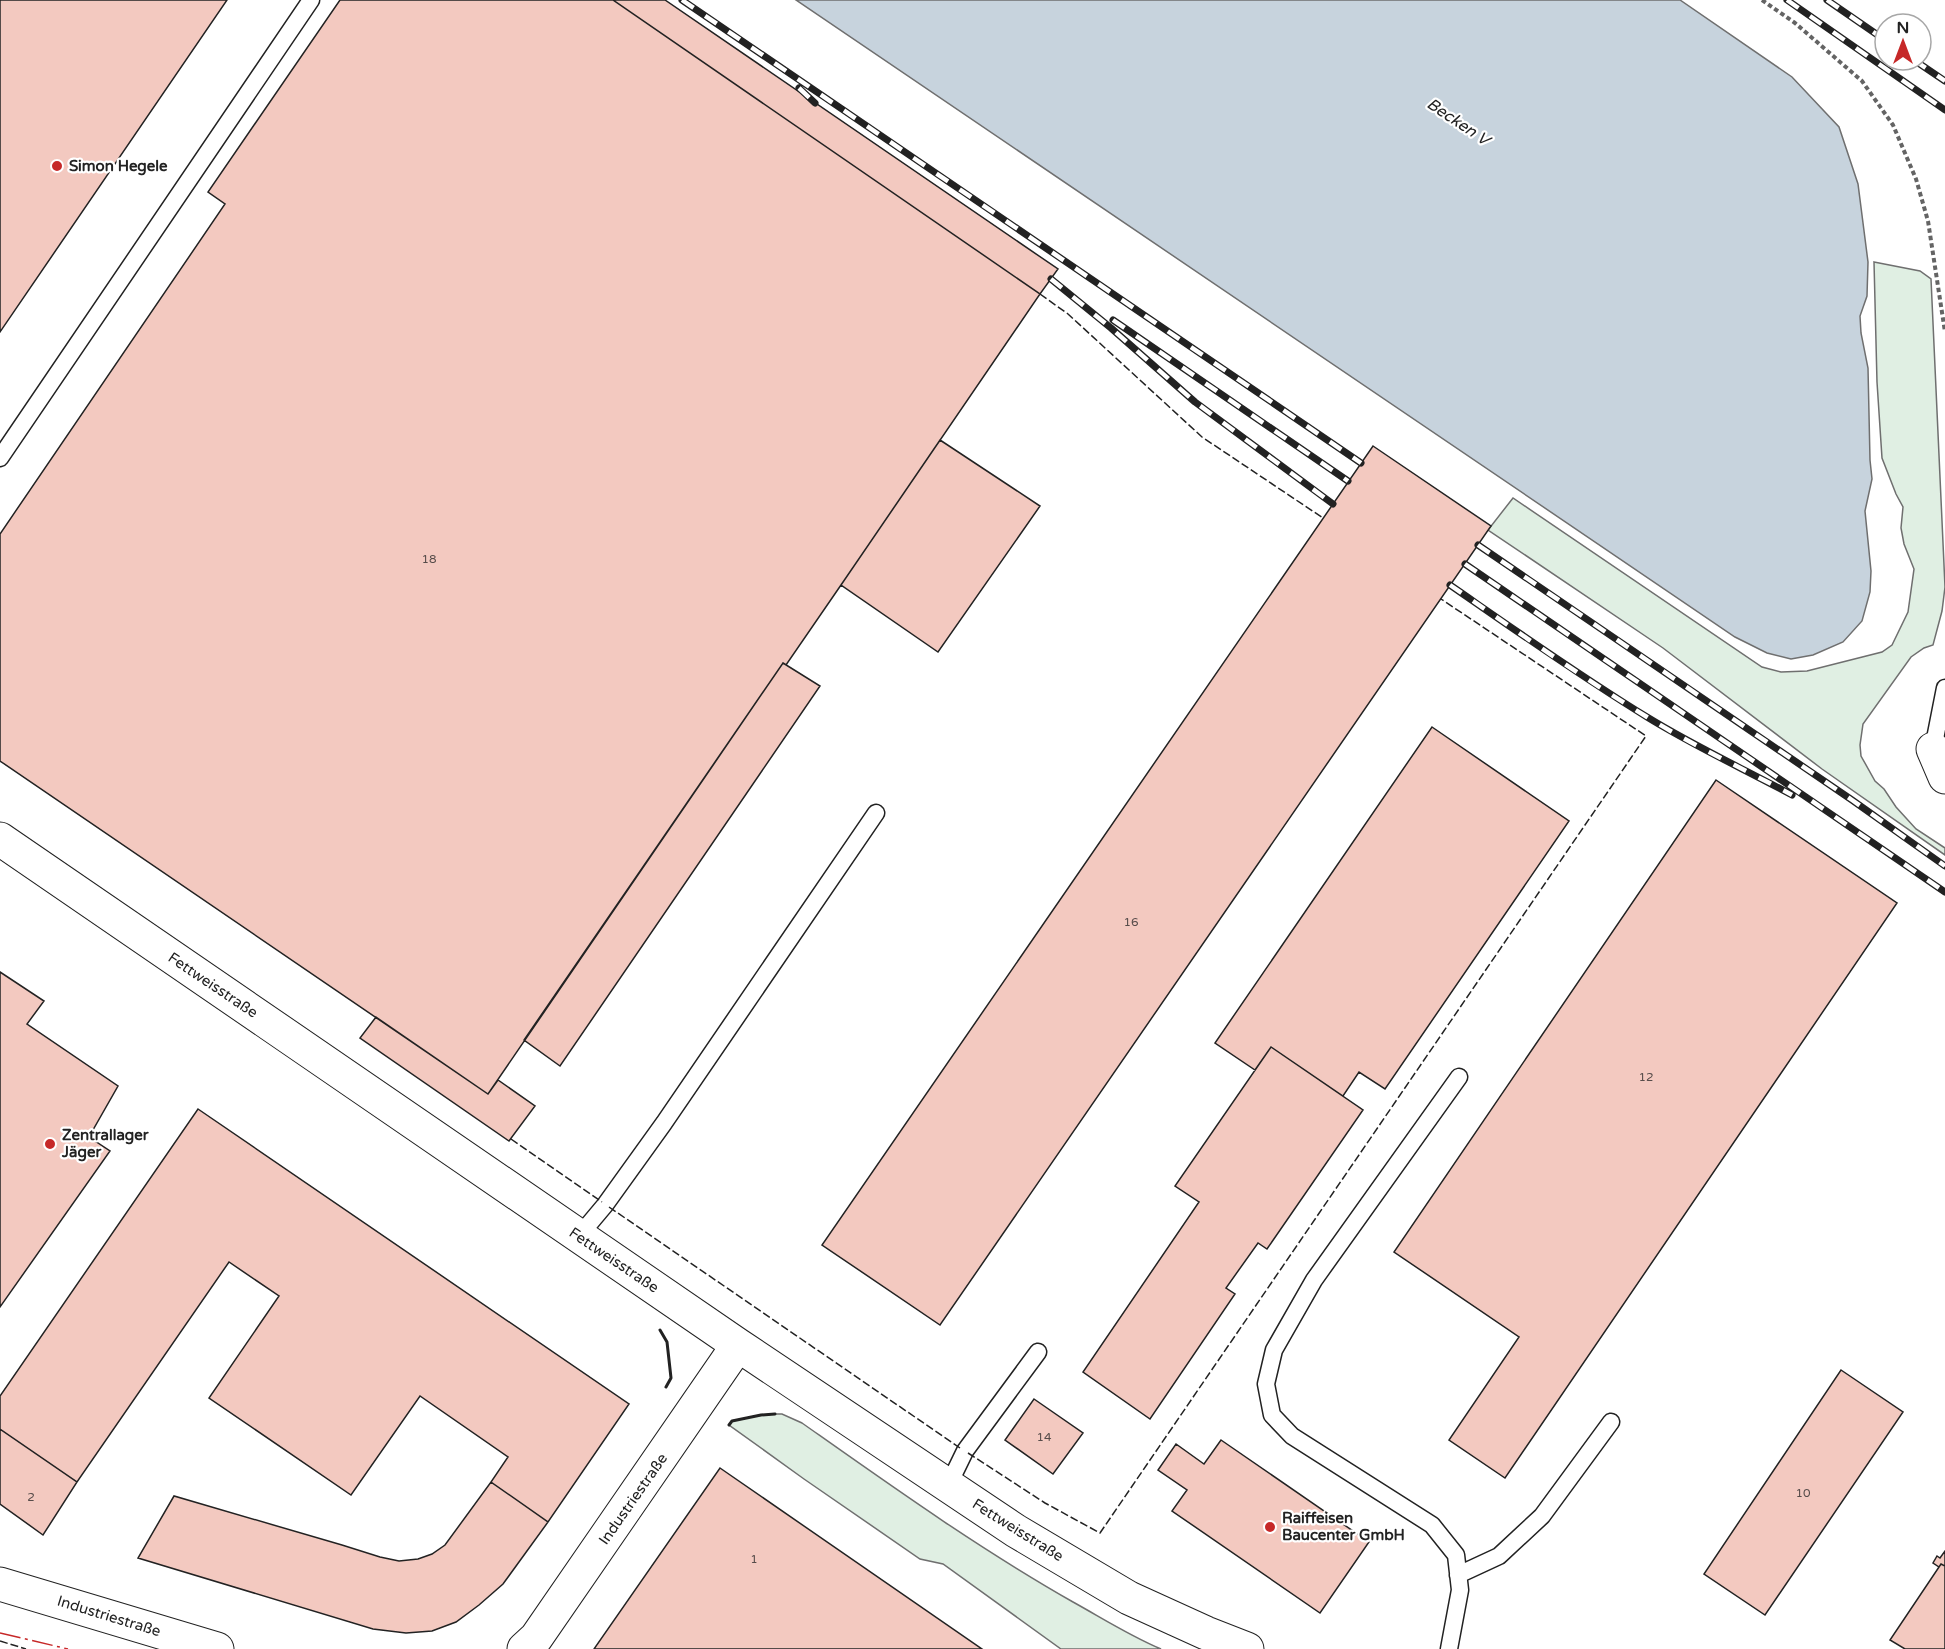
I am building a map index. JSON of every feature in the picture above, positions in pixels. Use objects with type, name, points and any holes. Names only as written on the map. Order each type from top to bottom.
[{"type":"street","name":"Fettweisstraße","points":[[0,839],[738,1345],[1016,1531],[1129,1598],[1206,1633],[1248,1649]]},
{"type":"street","name":"Industriestraße","points":[[524,1649],[536,1638],[738,1345]]},
{"type":"street","name":"Industriestraße","points":[[0,1584],[218,1649]]},
{"type":"lane","points":[[0,458],[311,0]]},
{"type":"lane","points":[[1939,763],[1945,688]]},
{"type":"lane","points":[[579,1236],[605,1205],[663,1123],[876,813]]},
{"type":"lane","points":[[1449,1649],[1460,1590],[1456,1555],[1432,1525],[1292,1436],[1272,1415],[1266,1384],[1274,1350],[1314,1280],[1458,1077]]},
{"type":"lane","points":[[948,1486],[965,1451],[1038,1352]]},
{"type":"lane","points":[[1458,1575],[1499,1556],[1542,1516],[1611,1422]]},
{"type":"path","points":[[1762,0],[1795,23],[1862,81],[1893,125],[1917,180],[1928,221],[1945,332]]},
{"type":"green space","points":[[1874,262],[1920,271],[1931,279],[1945,587],[1942,611],[1933,645],[1911,657],[1863,724],[1861,756],[1875,781],[1884,789],[1896,807],[1916,829],[1945,848],[1945,855],[1822,769],[1663,648],[1488,530],[1513,498],[1762,667],[1781,672],[1807,671],[1882,652],[1892,645],[1908,612],[1914,569],[1904,544],[1901,528],[1903,507],[1882,458],[1877,382]]},
{"type":"green space","points":[[782,1414],[802,1423],[935,1516],[1003,1560],[1116,1627],[1161,1649],[1061,1649],[943,1564],[920,1559],[729,1425],[732,1421],[761,1415]]},
{"type":"water","name":"Becken V","points":[[796,0],[1680,0],[1792,77],[1839,127],[1858,184],[1868,262],[1867,296],[1860,316],[1868,368],[1872,479],[1865,511],[1871,571],[1870,592],[1862,621],[1843,642],[1813,655],[1791,659],[1767,653],[1735,637]]},
{"type":"building","name":"Simon Hegele","points":[[0,0],[227,0],[0,332]]},
{"type":"building","points":[[340,0],[613,0],[1040,294],[786,665],[783,663],[488,1094],[0,761],[0,534],[225,204],[208,192]]},
{"type":"building","points":[[613,0],[665,0],[1058,269],[1040,294]]},
{"type":"building","points":[[940,440],[1040,506],[938,652],[841,585]]},
{"type":"building","points":[[1373,446],[1491,526],[940,1325],[822,1245]]},
{"type":"building","points":[[783,663],[820,686],[560,1066],[524,1040]]},
{"type":"building","points":[[1432,727],[1569,821],[1385,1089],[1359,1072],[1343,1096],[1271,1047],[1255,1070],[1215,1043]]},
{"type":"building","points":[[1716,780],[1897,903],[1505,1478],[1449,1440],[1519,1337],[1394,1252]]},
{"type":"building","name":"Zentrallager Jäger","points":[[0,972],[44,1001],[27,1024],[118,1086],[89,1137],[110,1151],[0,1307]]},
{"type":"building","points":[[376,1017],[488,1094],[498,1080],[535,1106],[509,1141],[360,1038]]},
{"type":"building","points":[[1271,1047],[1363,1110],[1267,1249],[1258,1243],[1226,1288],[1235,1294],[1150,1419],[1083,1372],[1199,1202],[1175,1186]]},
{"type":"building","points":[[198,1109],[629,1404],[548,1522],[491,1482],[508,1457],[420,1396],[351,1495],[209,1398],[279,1296],[229,1262],[77,1482],[0,1429],[0,1396]]},
{"type":"building","points":[[1841,1370],[1903,1412],[1765,1615],[1704,1574]]},
{"type":"building","points":[[1034,1399],[1083,1433],[1053,1474],[1005,1440]]},
{"type":"building","points":[[0,1429],[77,1482],[43,1535],[0,1504]]},
{"type":"building","name":"Raiffeisen Baucenter GmbH","points":[[1221,1440],[1369,1542],[1320,1613],[1172,1511],[1187,1490],[1158,1470],[1176,1444],[1204,1464]]},
{"type":"building","points":[[720,1468],[982,1649],[594,1649]]},
{"type":"building","points":[[491,1482],[548,1522],[503,1584],[456,1622],[432,1631],[406,1633],[373,1629],[138,1558],[174,1496],[380,1557],[399,1561],[418,1559],[432,1554],[445,1545]]},
{"type":"building","points":[[1945,1551],[1945,1566],[1941,1564],[1939,1567],[1933,1563],[1937,1556],[1940,1558]]},
{"type":"building","points":[[1941,1564],[1945,1566],[1945,1649],[1905,1649],[1890,1640]]},
{"type":"railway","points":[[682,0],[1361,463]]},
{"type":"railway","points":[[1787,0],[1945,110]]},
{"type":"railway","points":[[1827,0],[1873,32]]},
{"type":"railway","points":[[1932,72],[1945,81]]},
{"type":"railway","points":[[799,88],[815,103]]},
{"type":"railway","points":[[1051,279],[1195,402],[1333,504]]},
{"type":"railway","points":[[1113,320],[1348,481]]},
{"type":"railway","points":[[1478,545],[1945,866]]},
{"type":"railway","points":[[1465,564],[1945,892]]},
{"type":"railway","points":[[1450,585],[1572,669],[1647,717],[1792,795]]},
{"type":"fence","points":[[1040,294],[1068,314],[1202,437],[1323,518]]},
{"type":"fence","points":[[968,1453],[1045,1503],[1100,1533],[1646,736],[1441,599]]},
{"type":"fence","points":[[511,1139],[602,1202]]},
{"type":"fence","points":[[609,1207],[960,1448]]},
{"type":"fence","points":[[0,1641],[26,1649]]},
{"type":"wall","points":[[660,1330],[667,1342],[671,1378],[666,1387]]},
{"type":"wall","points":[[729,1425],[732,1421],[775,1414]]},
{"type":"power","points":[[0,1633],[68,1649]]},
{"type":"place","name":"Simon Hegele","points":[[57,166]]},
{"type":"place","name":"Zentrallager Jäger","points":[[50,1144]]},
{"type":"place","name":"Raiffeisen Baucenter GmbH","points":[[1270,1527]]}]
